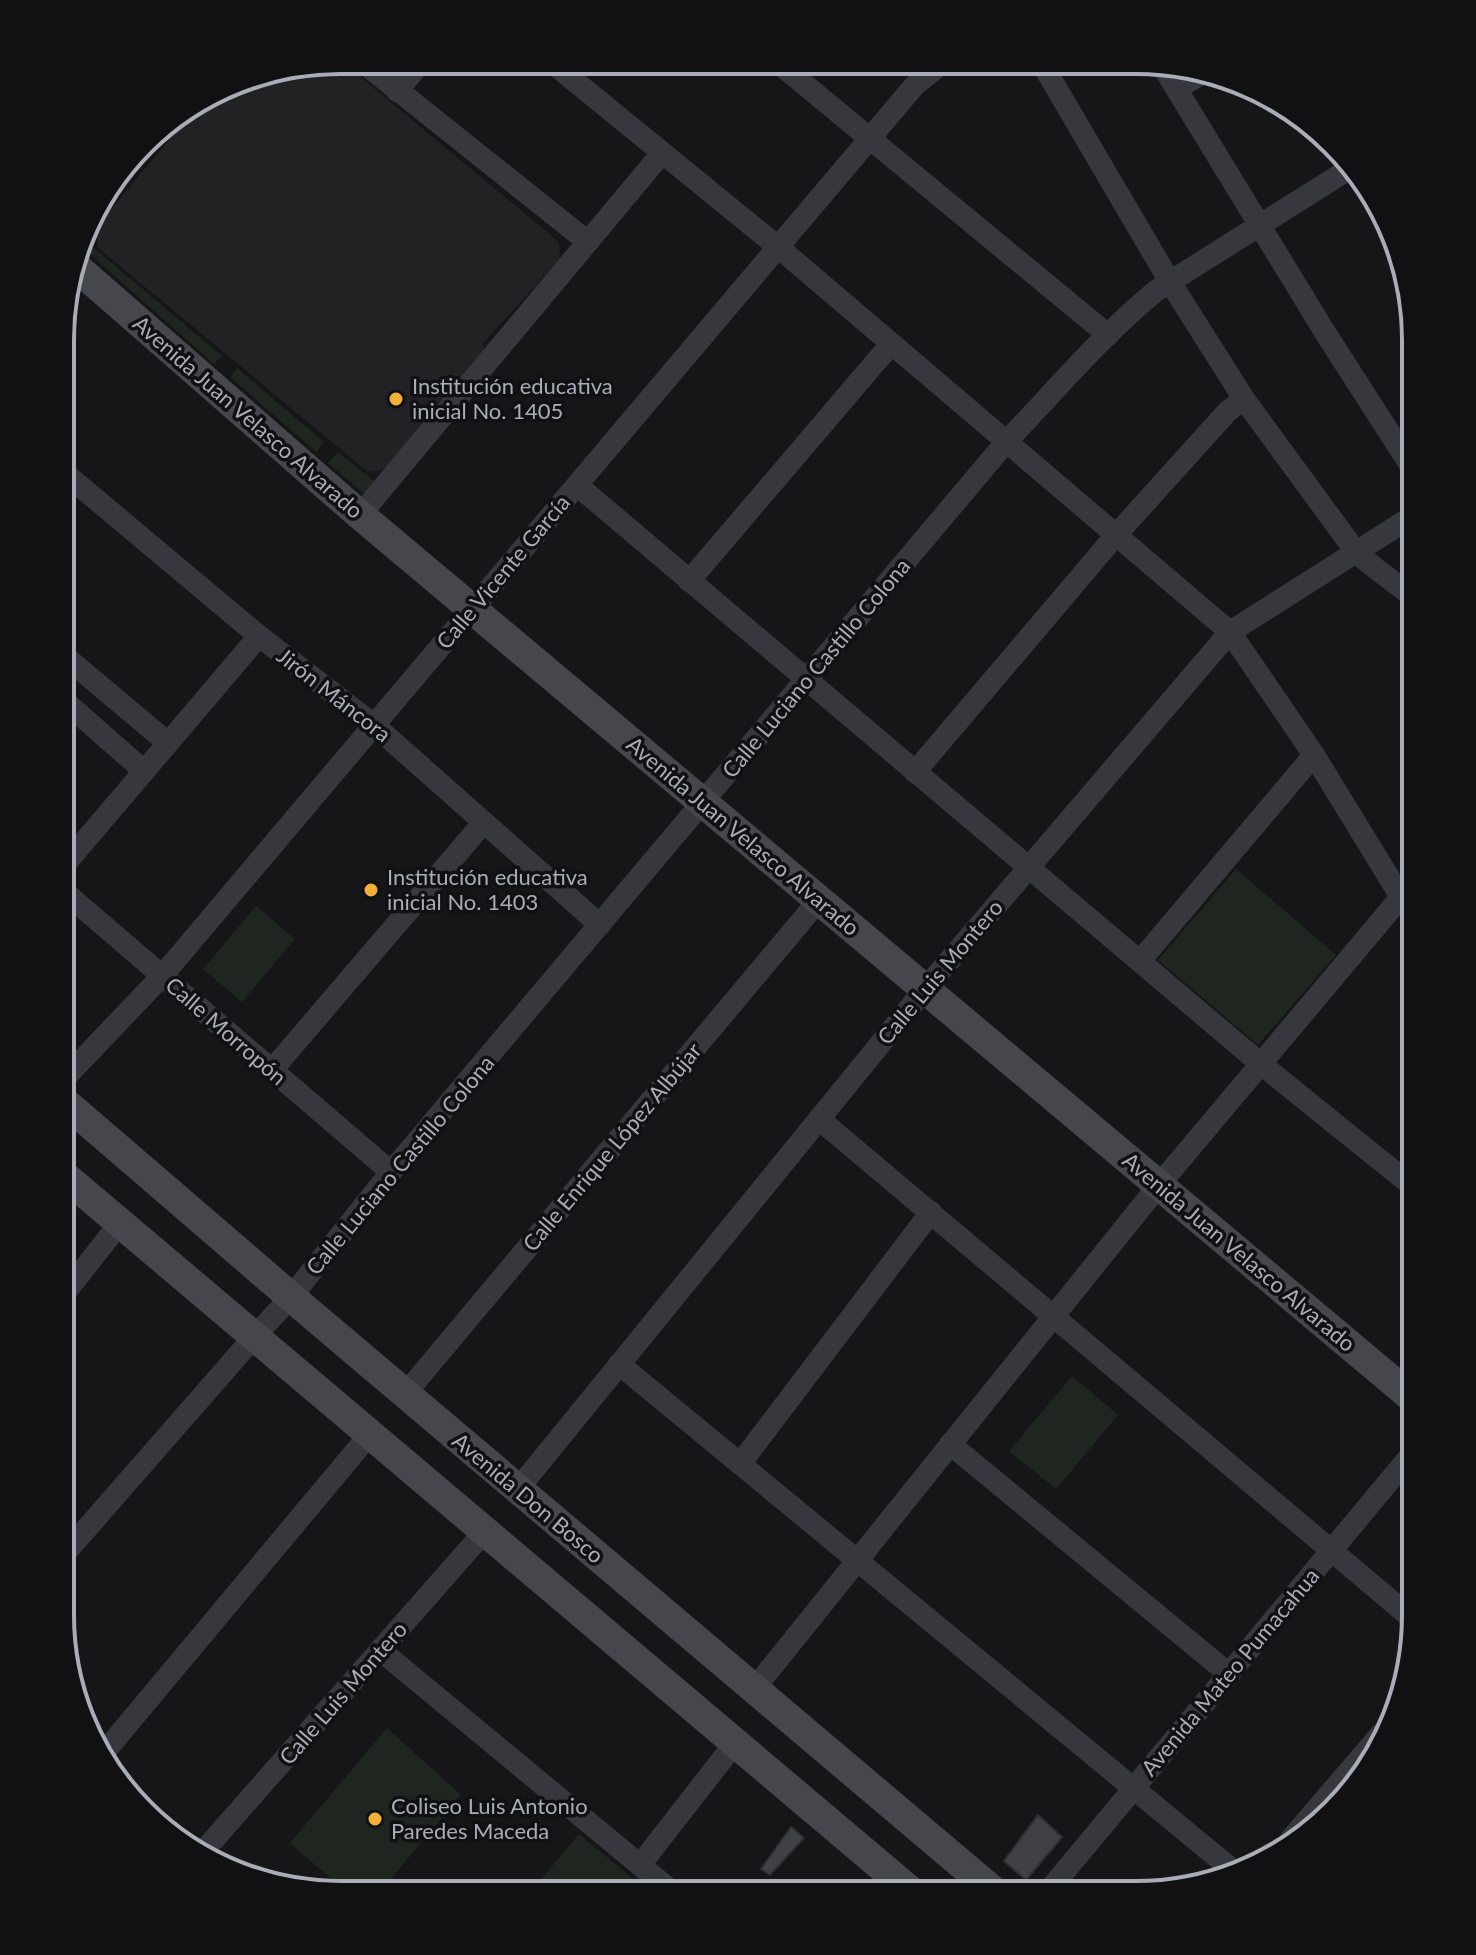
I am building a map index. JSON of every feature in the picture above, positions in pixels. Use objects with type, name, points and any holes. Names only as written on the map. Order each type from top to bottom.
[{"type":"street","points":[[377,74],[588,242]]},
{"type":"street","points":[[397,91],[411,74]]},
{"type":"street","points":[[566,74],[778,247],[1230,632],[1402,882]]},
{"type":"street","points":[[792,74],[1108,335]]},
{"type":"street","name":"Calle Vicente García","points":[[74,1068],[162,976],[915,85],[929,74]]},
{"type":"street","points":[[1048,74],[1170,282],[1244,399],[1356,552],[1402,588]]},
{"type":"street","points":[[1169,76],[1402,452]]},
{"type":"street","points":[[1177,89],[1191,80]]},
{"type":"street","points":[[360,515],[662,153]]},
{"type":"street","name":"Calle Luciano Castillo Colona","points":[[74,1543],[291,1297],[391,1172],[1006,442],[1138,305],[1343,173]]},
{"type":"street","name":"Avenida Juan Velasco Alvarado","points":[[83,273],[360,515],[1401,1388]]},
{"type":"street","points":[[689,581],[891,344]]},
{"type":"street","points":[[915,772],[1116,535],[1228,411],[1244,399]]},
{"type":"street","name":"Jirón Máncora","points":[[74,481],[259,636],[374,725],[600,925]]},
{"type":"street","points":[[577,485],[1261,1064],[1401,1177]]},
{"type":"street","name":"Calle Luis Montero","points":[[518,1489],[925,989],[1230,632],[1402,523]]},
{"type":"street","points":[[74,854],[259,636]]},
{"type":"street","points":[[74,664],[168,743]]},
{"type":"street","points":[[74,710],[144,771]]},
{"type":"street","points":[[1140,961],[1314,755]]},
{"type":"street","points":[[272,1070],[484,822]]},
{"type":"street","name":"Calle Morropón","points":[[74,900],[391,1172]]},
{"type":"street","name":"Calle Enrique López Albújar","points":[[405,1394],[819,900]]},
{"type":"street","points":[[754,1689],[1159,1185],[1402,902]]},
{"type":"street","name":"Avenida Don Bosco","points":[[74,1110],[981,1881]]},
{"type":"street","points":[[819,1119],[1401,1609]]},
{"type":"street","points":[[74,1184],[899,1881]]},
{"type":"street","points":[[740,1464],[931,1212]]},
{"type":"street","points":[[74,1281],[120,1223]]},
{"type":"street","points":[[619,1364],[1227,1865]]},
{"type":"street","points":[[109,1746],[370,1434]]},
{"type":"street","points":[[950,1444],[1229,1674]]},
{"type":"street","name":"Avenida Mateo Pumacahua","points":[[1057,1881],[1401,1467]]},
{"type":"street","name":"Calle Luis Montero","points":[[208,1846],[485,1531]]},
{"type":"street","points":[[380,1650],[655,1881]]},
{"type":"street","points":[[640,1865],[735,1743]]},
{"type":"street","points":[[1311,1816],[1359,1760]]},
{"type":"shaded area","points":[[357,74],[559,242],[560,259],[483,343],[484,354],[387,469],[368,472],[97,247],[97,231],[103,219],[177,130],[207,110],[238,94],[271,83],[305,76]]},
{"type":"shaded area","points":[[91,246],[222,356],[214,364],[89,253]]},
{"type":"shaded area","points":[[237,368],[324,442],[316,452],[230,377]]},
{"type":"shaded area","points":[[338,452],[374,481],[364,494],[328,463]]},
{"type":"shaded area","points":[[1236,869],[1336,955],[1258,1045],[1158,960]]},
{"type":"shaded area","points":[[256,906],[295,939],[242,1002],[203,969]]},
{"type":"shaded area","points":[[1072,1376],[1118,1415],[1056,1489],[1009,1451]]},
{"type":"shaded area","name":"Coliseo Luis Antonio Paredes Maceda","points":[[387,1728],[461,1795],[389,1881],[334,1881],[290,1843]]},
{"type":"shaded area","points":[[579,1834],[636,1881],[540,1881]]},
{"type":"building","points":[[1038,1815],[1062,1837],[1026,1880],[1004,1861]]},
{"type":"building","points":[[791,1827],[804,1838],[770,1875],[761,1869]]},
{"type":"place","name":"Institución educativa inicial No. 1405","points":[[396,399]]},
{"type":"place","name":"Institución educativa inicial No. 1403","points":[[371,890]]},
{"type":"place","name":"Coliseo Luis Antonio Paredes Maceda","points":[[375,1819]]}]
